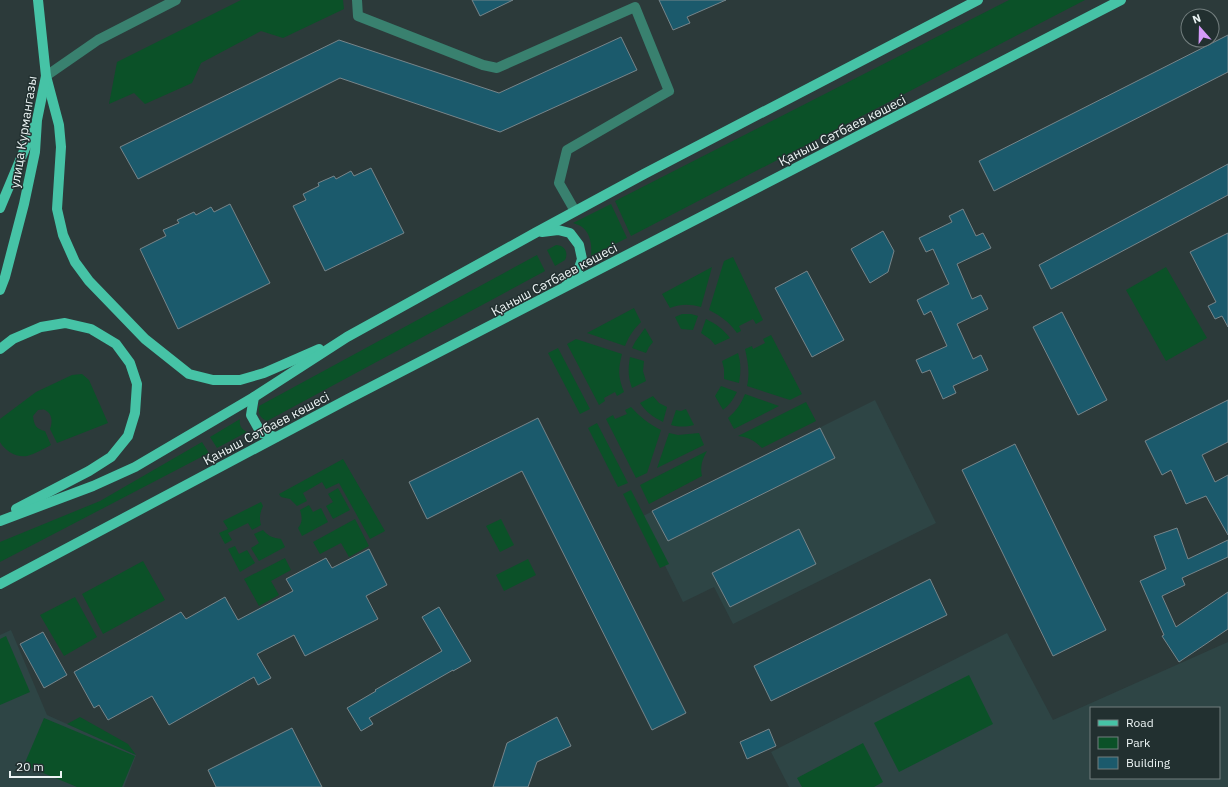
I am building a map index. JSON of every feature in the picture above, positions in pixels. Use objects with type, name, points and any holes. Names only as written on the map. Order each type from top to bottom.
[{"type":"main road","name":"улица Курмангазы","points":[[0,290],[5,277],[24,204],[35,152],[37,120],[46,76],[38,0]]},
{"type":"main road","points":[[0,521],[93,486],[134,467],[254,397],[346,337],[575,211],[978,0]]},
{"type":"main road","name":"Қаныш Сәтбаев көшесі","points":[[0,584],[276,437],[1121,0]]},
{"type":"main road","points":[[46,76],[59,125],[61,147],[58,209],[63,235],[75,262],[89,281],[146,339],[189,374],[213,380],[240,380],[264,373],[346,337]]},
{"type":"main road","points":[[0,208],[37,120]]},
{"type":"main road","points":[[535,233],[558,230],[570,233],[579,245],[582,259],[578,271],[563,288]]},
{"type":"main road","points":[[0,349],[13,339],[41,327],[65,323],[92,329],[116,344],[130,363],[137,384],[135,413],[128,436],[111,457],[89,471],[0,517]]},
{"type":"main road","points":[[254,397],[251,415],[261,433],[276,437]]},
{"type":"street","points":[[46,76],[98,40],[176,0]]},
{"type":"street","points":[[357,0],[358,16],[483,65],[497,68],[635,7],[669,91],[567,150],[559,183],[575,211]]},
{"type":"shaded area","points":[[875,400],[936,523],[733,624],[714,587],[683,602],[641,517]]},
{"type":"shaded area","points":[[11,630],[47,715],[136,755],[124,787],[0,787],[0,635]]},
{"type":"shaded area","points":[[1007,633],[1053,720],[1228,642],[1228,787],[789,787],[771,752]]},
{"type":"green space","points":[[241,0],[343,0],[344,9],[283,38],[261,31],[201,63],[192,83],[145,104],[134,93],[109,104],[117,62]]},
{"type":"green space","points":[[1009,0],[1085,0],[631,236],[615,201]]},
{"type":"green space","points":[[611,204],[627,238],[591,256],[591,244],[587,233],[581,226],[573,223]]},
{"type":"green space","points":[[556,245],[561,246],[565,250],[566,257],[565,260],[555,266],[547,250]]},
{"type":"green space","points":[[537,255],[545,271],[267,421],[260,415],[259,406]]},
{"type":"green space","points":[[733,257],[763,320],[756,324],[753,319],[739,326],[741,331],[737,333],[731,325],[709,310],[724,261]]},
{"type":"green space","points":[[712,267],[701,307],[685,305],[670,308],[662,294]]},
{"type":"green space","points":[[1166,267],[1207,338],[1166,361],[1126,290]]},
{"type":"green space","points":[[634,308],[641,322],[628,339],[625,346],[587,333]]},
{"type":"green space","points":[[682,314],[698,316],[693,330],[681,329],[675,317]]},
{"type":"green space","points":[[706,319],[719,327],[730,338],[715,345],[701,333]]},
{"type":"green space","points":[[645,328],[653,342],[646,353],[632,348]]},
{"type":"green space","points":[[771,335],[802,394],[790,400],[747,386],[748,368],[745,349],[752,346],[753,349],[765,343],[763,339]]},
{"type":"green space","points":[[576,339],[622,354],[619,373],[624,392],[617,396],[615,392],[604,398],[605,401],[599,405],[567,344]]},
{"type":"green space","points":[[558,348],[590,409],[580,414],[548,353]]},
{"type":"green space","points":[[738,353],[740,360],[739,383],[724,379],[722,361]]},
{"type":"green space","points":[[630,357],[644,361],[643,371],[646,381],[632,388],[629,373]]},
{"type":"green space","points":[[82,374],[89,380],[108,423],[57,443],[50,429],[52,421],[49,413],[45,410],[38,410],[33,416],[35,424],[39,429],[45,431],[51,445],[27,456],[15,455],[5,448],[0,442],[0,419],[36,392],[72,375]]},
{"type":"green space","points":[[721,386],[737,392],[731,402],[723,410],[715,396]]},
{"type":"green space","points":[[745,394],[779,406],[734,429],[728,418],[738,407]]},
{"type":"green space","points":[[653,396],[659,403],[667,407],[663,422],[650,414],[640,403]]},
{"type":"green space","points":[[806,402],[816,421],[762,448],[751,439],[738,436]]},
{"type":"green space","points":[[631,407],[645,420],[661,430],[647,473],[636,478],[606,419],[613,415],[615,419],[627,414],[625,410]]},
{"type":"green space","points":[[686,409],[694,425],[671,425],[676,410],[681,411]]},
{"type":"green space","points":[[240,419],[241,427],[247,432],[217,448],[210,437]]},
{"type":"green space","points":[[597,423],[628,483],[618,487],[588,428]]},
{"type":"green space","points":[[669,433],[678,435],[699,433],[704,445],[657,468]]},
{"type":"green space","points":[[202,442],[209,453],[0,562],[0,542],[100,501]]},
{"type":"green space","points":[[707,451],[702,463],[702,476],[649,504],[640,485]]},
{"type":"green space","points":[[343,459],[385,531],[370,539],[339,483],[326,489],[322,482],[303,493],[307,501],[297,506],[290,499],[281,497],[279,494]]},
{"type":"green space","points":[[338,488],[350,510],[333,519],[326,506],[333,502],[328,494]]},
{"type":"green space","points":[[631,490],[669,564],[660,568],[623,494]]},
{"type":"green space","points":[[261,502],[263,506],[260,515],[261,525],[252,530],[248,523],[228,533],[232,540],[225,544],[219,533],[228,529],[223,521]]},
{"type":"green space","points":[[309,505],[313,512],[321,508],[328,522],[302,536],[298,528],[302,519],[300,510]]},
{"type":"green space","points":[[355,519],[369,546],[349,557],[341,543],[320,554],[313,542]]},
{"type":"green space","points":[[501,519],[514,545],[500,552],[486,526]]},
{"type":"green space","points":[[263,530],[271,536],[281,539],[285,547],[259,561],[251,548],[259,543],[254,534]]},
{"type":"green space","points":[[235,546],[239,554],[247,550],[255,563],[240,572],[228,549]]},
{"type":"green space","points":[[285,558],[291,570],[271,581],[279,595],[259,606],[244,579]]},
{"type":"green space","points":[[528,559],[536,575],[504,591],[496,575]]},
{"type":"green space","points":[[143,561],[165,600],[103,634],[82,594]]},
{"type":"green space","points":[[75,597],[97,637],[64,656],[40,615]]},
{"type":"green space","points":[[6,636],[30,692],[0,705],[0,639]]},
{"type":"green space","points":[[969,675],[993,724],[899,772],[874,723]]},
{"type":"green space","points":[[80,717],[128,744],[136,755],[67,724]]},
{"type":"green space","points":[[44,718],[135,756],[122,787],[77,787],[24,765]]},
{"type":"green space","points":[[863,743],[883,782],[874,787],[802,787],[797,778]]},
{"type":"building","points":[[472,0],[513,0],[480,16]]},
{"type":"building","points":[[659,0],[726,0],[687,17],[690,23],[673,30]]},
{"type":"building","points":[[1228,35],[1228,72],[994,191],[979,161],[1202,48],[1220,48],[1220,39]]},
{"type":"building","points":[[621,37],[637,70],[500,132],[340,78],[138,179],[120,147],[339,40],[499,93]]},
{"type":"building","points":[[1228,164],[1228,195],[1051,289],[1039,265]]},
{"type":"building","points":[[371,168],[404,233],[325,271],[293,206],[306,200],[303,194],[319,186],[318,183],[334,176],[336,179],[351,171],[354,176]]},
{"type":"building","points":[[230,204],[270,283],[178,329],[140,249],[166,236],[163,230],[179,223],[177,220],[194,212],[196,215],[211,207],[214,212]]},
{"type":"building","points":[[963,209],[976,236],[983,233],[991,248],[957,264],[972,299],[981,295],[988,309],[957,324],[973,359],[981,355],[988,370],[953,386],[956,393],[943,399],[930,370],[922,373],[916,360],[947,346],[931,311],[924,315],[917,300],[949,284],[933,249],[926,252],[919,238],[952,222],[949,216]]},
{"type":"building","points":[[883,231],[894,251],[888,272],[870,283],[851,249]]},
{"type":"building","points":[[1228,233],[1228,327],[1222,316],[1215,319],[1208,306],[1216,302],[1190,252]]},
{"type":"building","points":[[807,271],[844,340],[812,357],[775,288]]},
{"type":"building","points":[[1062,312],[1107,400],[1078,415],[1033,327]]},
{"type":"building","points":[[1228,400],[1228,442],[1202,455],[1215,482],[1228,475],[1228,535],[1206,496],[1186,504],[1171,470],[1162,475],[1145,441]]},
{"type":"building","points":[[538,418],[686,713],[652,730],[522,471],[427,519],[409,482]]},
{"type":"building","points":[[820,428],[835,458],[668,541],[652,511]]},
{"type":"building","points":[[1015,444],[1106,630],[1053,656],[962,470]]},
{"type":"building","points":[[1177,528],[1188,559],[1228,540],[1228,557],[1182,578],[1185,585],[1162,596],[1176,627],[1228,592],[1228,629],[1179,662],[1162,636],[1164,635],[1140,581],[1166,569],[1154,536]]},
{"type":"building","points":[[799,529],[816,564],[730,607],[712,573]]},
{"type":"building","points":[[369,549],[387,585],[366,596],[378,619],[305,656],[294,635],[257,654],[271,678],[258,685],[254,677],[169,725],[152,696],[108,720],[99,705],[94,708],[74,672],[181,612],[186,619],[225,597],[238,620],[293,591],[286,579],[326,558],[332,568]]},
{"type":"building","points":[[930,579],[947,615],[771,701],[754,666]]},
{"type":"building","points":[[439,607],[471,661],[369,718],[373,724],[361,731],[347,708],[442,651],[422,617]]},
{"type":"building","points":[[43,632],[67,675],[44,688],[20,644]]},
{"type":"building","points":[[557,717],[571,746],[537,762],[528,787],[493,787],[507,743]]},
{"type":"building","points":[[292,728],[322,787],[216,787],[208,770]]},
{"type":"building","points":[[769,729],[776,746],[747,759],[740,742]]}]
